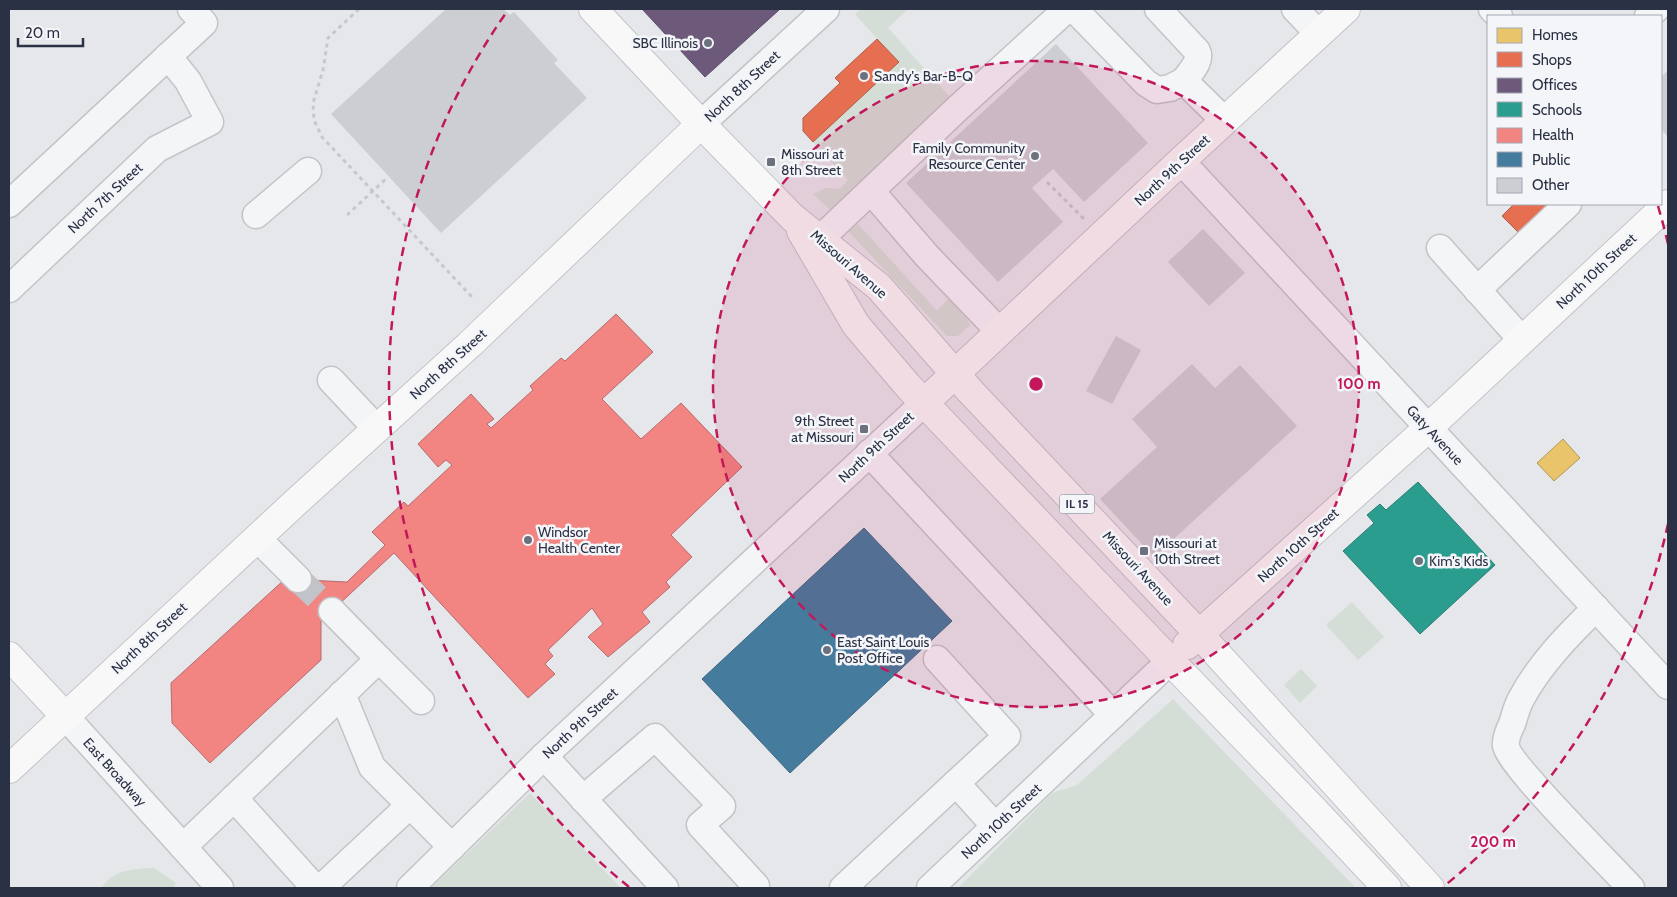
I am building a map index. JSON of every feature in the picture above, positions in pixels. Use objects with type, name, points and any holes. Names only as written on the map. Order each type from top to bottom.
[{"type":"main road","name":"Missouri Avenue","points":[[593,9],[792,217],[879,287],[955,374],[1199,634],[1430,888]]},
{"type":"main road","name":"North 9th Street","points":[[924,403],[1334,17]]},
{"type":"main road","name":"North 8th Street","points":[[9,769],[257,538],[469,345],[701,124]]},
{"type":"main road","name":"North 10th Street","points":[[1170,661],[1428,428],[1668,204]]},
{"type":"main road","name":"Missouri Avenue","points":[[792,217],[856,325],[924,403],[1388,888]]},
{"type":"main road","name":"East Broadway","points":[[9,656],[65,716]]},
{"type":"street","points":[[9,204],[204,22],[191,9]]},
{"type":"street","points":[[820,239],[1067,9]]},
{"type":"street","points":[[1074,9],[1146,83],[1157,90],[1170,88],[1184,81],[1198,61],[1199,56],[1197,50],[1158,9]]},
{"type":"street","points":[[1294,9],[1334,17]]},
{"type":"street","name":"North 8th Street","points":[[701,124],[809,14]]},
{"type":"street","name":"North 7th Street","points":[[9,289],[157,149],[210,122],[188,81],[168,56]]},
{"type":"street","points":[[1184,81],[1225,121]]},
{"type":"street","name":"Gaty Avenue","points":[[1181,161],[1668,686]]},
{"type":"street","points":[[256,215],[308,171]]},
{"type":"street","points":[[871,190],[927,256],[1000,332]]},
{"type":"street","points":[[1477,290],[1567,205]]},
{"type":"street","points":[[1440,248],[1522,340]]},
{"type":"street","points":[[331,380],[377,429]]},
{"type":"street","name":"North 9th Street","points":[[410,888],[544,756],[924,403]]},
{"type":"street","points":[[869,453],[1113,715]]},
{"type":"street","points":[[257,538],[298,579]]},
{"type":"street","points":[[1596,608],[1570,632],[1548,658],[1520,699],[1506,745],[1510,755],[1526,775],[1631,888]]},
{"type":"street","points":[[332,611],[421,701]]},
{"type":"street","points":[[183,847],[380,659]]},
{"type":"street","points":[[843,888],[1007,736],[937,659]]},
{"type":"street","name":"North 10th Street","points":[[930,888],[1170,661]]},
{"type":"street","points":[[342,694],[372,767],[452,847]]},
{"type":"street","name":"East Broadway","points":[[65,716],[220,888]]},
{"type":"street","points":[[583,799],[656,737],[722,806],[700,825],[756,888]]},
{"type":"street","points":[[544,756],[665,888]]},
{"type":"street","points":[[956,783],[996,826]]},
{"type":"street","points":[[234,798],[315,888]]},
{"type":"street","points":[[321,888],[410,804]]},
{"type":"path","points":[[360,9],[328,38],[323,70],[313,103],[314,120],[322,137],[472,297]]},
{"type":"path","points":[[347,215],[387,178]]},
{"type":"path","points":[[1047,182],[1087,222]]},
{"type":"shaded area","points":[[861,9],[908,9],[888,28],[951,98],[830,210],[813,194],[826,188],[840,189],[848,180],[813,142],[898,62],[855,14]]},
{"type":"shaded area","points":[[858,224],[937,311],[949,298],[963,312],[970,325],[958,336],[947,336],[848,231]]},
{"type":"shaded area","points":[[1352,602],[1384,637],[1358,660],[1326,625]]},
{"type":"shaded area","points":[[1301,669],[1317,686],[1300,703],[1284,685]]},
{"type":"shaded area","points":[[1173,699],[1356,888],[958,888],[1052,793],[1077,785]]},
{"type":"shaded area","points":[[530,793],[621,888],[431,888]]},
{"type":"shaded area","points":[[154,868],[176,883],[173,888],[101,888],[112,877],[124,871]]},
{"type":"building: Homes","points":[[1563,439],[1580,458],[1554,481],[1537,463]]},
{"type":"building: Shops","points":[[877,39],[899,62],[813,142],[803,131],[803,118],[840,83],[835,78]]},
{"type":"building: Shops","points":[[1513,205],[1556,205],[1522,236],[1502,216]]},
{"type":"building: Offices","name":"SBC Illinois","points":[[642,9],[778,9],[779,10],[705,77]]},
{"type":"building: Schools","points":[[1418,482],[1495,565],[1420,634],[1343,551],[1374,523],[1367,515],[1380,504],[1386,510]]},
{"type":"building: Health","name":"Windsor Health Center","points":[[616,314],[653,352],[602,399],[641,439],[681,403],[742,467],[671,535],[692,557],[666,582],[670,587],[642,612],[650,622],[608,657],[588,637],[603,624],[592,608],[548,650],[553,656],[545,664],[555,674],[528,698],[394,553],[321,621],[321,660],[210,763],[172,723],[171,683],[285,579],[347,582],[385,545],[372,532],[404,502],[408,506],[452,465],[446,460],[438,467],[418,444],[471,394],[494,419],[487,424],[491,428],[533,390],[530,386],[561,358],[565,361]]},
{"type":"building: Public","name":"East Saint Louis Post Office","points":[[864,528],[952,621],[790,773],[702,679]]},
{"type":"building: Other","points":[[446,9],[503,9],[510,15],[514,12],[558,60],[554,63],[587,98],[441,233],[331,114]]},
{"type":"building: Other","name":"Family Community Resource Center","points":[[1056,44],[1148,143],[1084,202],[1053,169],[1032,188],[1063,222],[998,282],[906,183]]},
{"type":"building: Other","points":[[1668,70],[1668,137],[1662,130],[1662,76]]},
{"type":"building: Other","points":[[1203,229],[1245,273],[1209,306],[1168,262]]},
{"type":"building: Other","points":[[1116,336],[1141,350],[1112,404],[1086,391]]},
{"type":"building: Other","points":[[1192,364],[1215,388],[1240,365],[1297,426],[1154,557],[1100,499],[1157,447],[1132,419]]},
{"type":"tunnel","points":[[298,579],[332,611]]},
{"type":"place","name":"SBC Illinois","points":[[708,43]]},
{"type":"place","name":"Sandy's Bar-B-Q","points":[[864,76]]},
{"type":"place","name":"Family Community Resource Center","points":[[1035,156]]},
{"type":"place","name":"Missouri at 8th Street","points":[[771,162]]},
{"type":"place","name":"9th Street at Missouri","points":[[864,429]]},
{"type":"place","name":"Windsor Health Center","points":[[528,540]]},
{"type":"place","name":"Missouri at 10th Street","points":[[1144,551]]},
{"type":"place","name":"Kim's Kids","points":[[1419,561]]},
{"type":"place","name":"East Saint Louis Post Office","points":[[827,650]]}]
